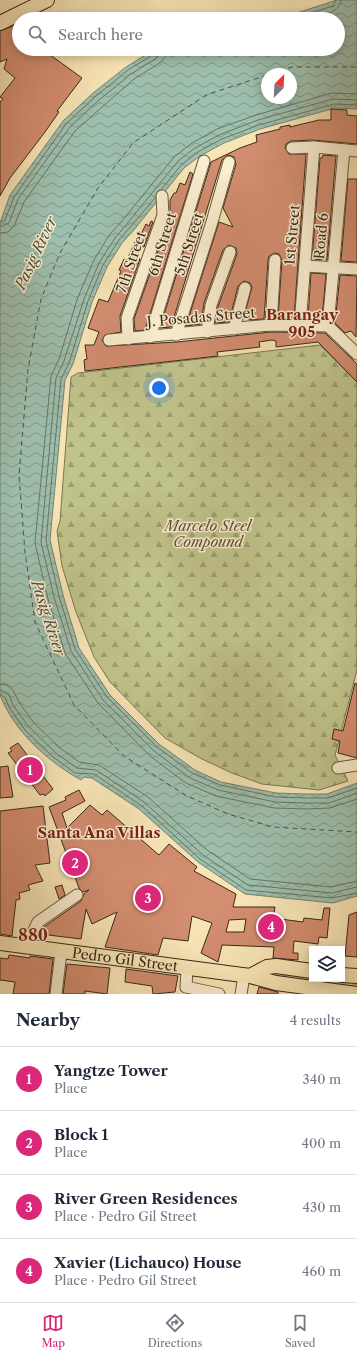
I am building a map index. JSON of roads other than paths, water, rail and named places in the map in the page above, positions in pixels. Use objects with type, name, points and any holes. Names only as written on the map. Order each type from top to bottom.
[{"type":"main road","points":[[22,12],[47,0]]},
{"type":"main road","points":[[0,23],[12,17]]},
{"type":"main road","name":"Pedro Gil Street","points":[[0,943],[247,976],[268,982],[357,994]]},
{"type":"main road","points":[[247,976],[267,967],[276,966],[309,971]]},
{"type":"main road","points":[[345,975],[357,976]]},
{"type":"street","points":[[292,148],[314,147],[357,151]]},
{"type":"street","name":"1st Street","points":[[300,325],[314,147]]},
{"type":"street","name":"Road 6","points":[[328,326],[344,150]]},
{"type":"street","name":"6th Street","points":[[150,337],[204,161]]},
{"type":"street","name":"5th Street","points":[[176,335],[212,222],[229,162]]},
{"type":"street","name":"7th Street","points":[[128,339],[127,318],[163,215],[162,196]]},
{"type":"street","points":[[207,332],[212,305],[230,252]]},
{"type":"street","points":[[271,325],[275,260]]},
{"type":"street","points":[[305,266],[357,270]]},
{"type":"street","points":[[234,329],[245,288]]},
{"type":"street","name":"J. Posadas Street","points":[[109,340],[271,325],[328,326]]},
{"type":"street","points":[[328,326],[357,354]]},
{"type":"street","points":[[338,768],[357,765]]},
{"type":"street","points":[[26,947],[38,922],[77,895]]},
{"type":"street","points":[[56,994],[61,952]]},
{"type":"street","points":[[187,968],[185,985],[188,989],[219,994]]},
{"type":"street","points":[[241,994],[247,976]]},
{"type":"water","name":"Pasig River","points":[[337,0],[357,0],[357,109],[335,108],[260,129],[224,143],[200,156],[184,168],[122,243],[107,267],[92,302],[73,364],[65,380],[50,540],[63,595],[79,648],[110,695],[159,744],[195,770],[221,782],[276,793],[327,794],[357,783],[357,896],[333,903],[245,894],[198,862],[139,809],[92,778],[84,777],[81,780],[56,764],[23,733],[6,708],[0,695],[0,223],[10,195],[63,121],[93,93],[126,67],[144,56],[345,56],[345,12],[300,12]]},
{"type":"place","name":"Yangtze Tower","points":[[30,770]]},
{"type":"place","name":"Block 1","points":[[75,863]]},
{"type":"place","name":"River Green Residences","points":[[148,898]]},
{"type":"place","name":"Xavier (Lichauco) House","points":[[271,927]]},
{"type":"district","name":"Barangay 905","points":[[302,324]]},
{"type":"district","name":"Santa Ana Villas","points":[[99,833]]},
{"type":"district","name":"880","points":[[33,935]]},
{"type":"park label","name":"Marcelo Steel Compound","points":[[208,534]]}]
